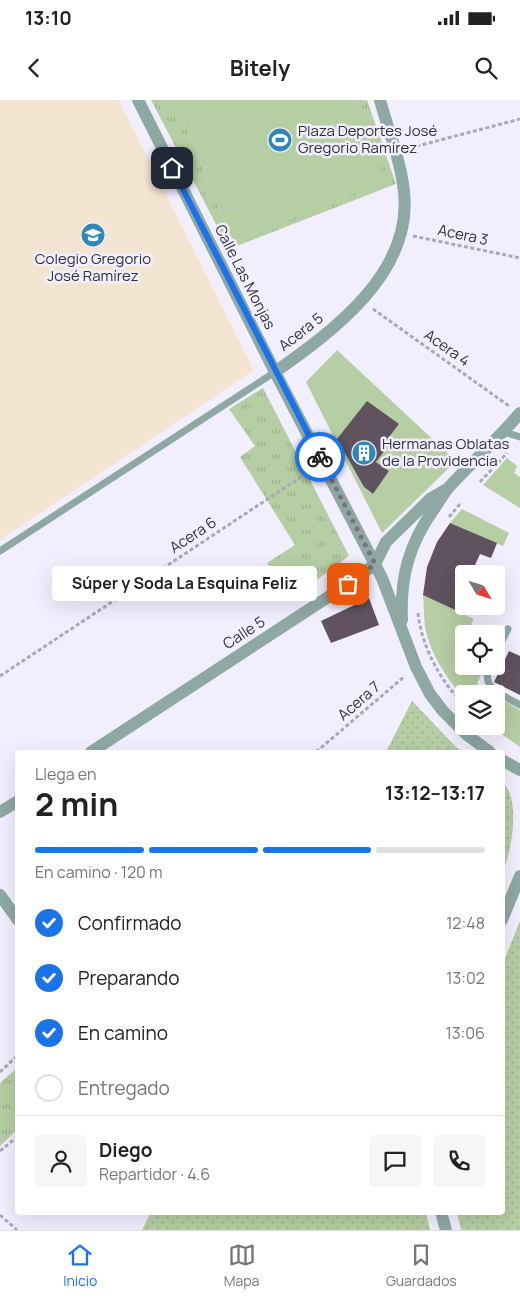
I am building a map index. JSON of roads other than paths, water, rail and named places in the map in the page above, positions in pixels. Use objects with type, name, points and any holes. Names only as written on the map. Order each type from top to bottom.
[{"type":"street","name":"Calle Las Monjas","points":[[138,100],[275,372],[382,578],[416,667],[430,694],[443,711],[467,735],[487,750]]},
{"type":"street","name":"Acera 5","points":[[275,372],[329,332],[361,301],[392,257],[402,233],[404,193],[395,152],[380,100]]},
{"type":"street","points":[[402,630],[401,597],[407,561],[418,533],[448,489],[520,413]]},
{"type":"street","name":"Calle 5","points":[[94,750],[348,584],[375,564],[386,542],[430,499],[448,489]]},
{"type":"street","points":[[365,545],[386,542]]},
{"type":"street","points":[[505,762],[518,771]]},
{"type":"street","points":[[0,812],[15,803]]},
{"type":"street","points":[[505,913],[520,876]]},
{"type":"street","points":[[0,895],[15,916]]},
{"type":"street","points":[[442,1215],[446,1230]]},
{"type":"lane","name":"Acera 5","points":[[0,551],[275,372]]},
{"type":"lane","points":[[504,432],[520,436]]},
{"type":"lane","points":[[505,635],[508,629]]},
{"type":"lane","points":[[486,675],[486,681],[491,688],[520,705]]},
{"type":"place","name":"Plaza Deportes José Gregorio Ramírez","points":[[280,140]]},
{"type":"place","name":"Colegio Gregorio José Ramírez","points":[[93,235]]},
{"type":"place","name":"Hermanas Oblatas de la Providencia","points":[[364,453]]},
{"type":"place","name":"Súper y Soda La Esquina Feliz","points":[[348,584]]}]
